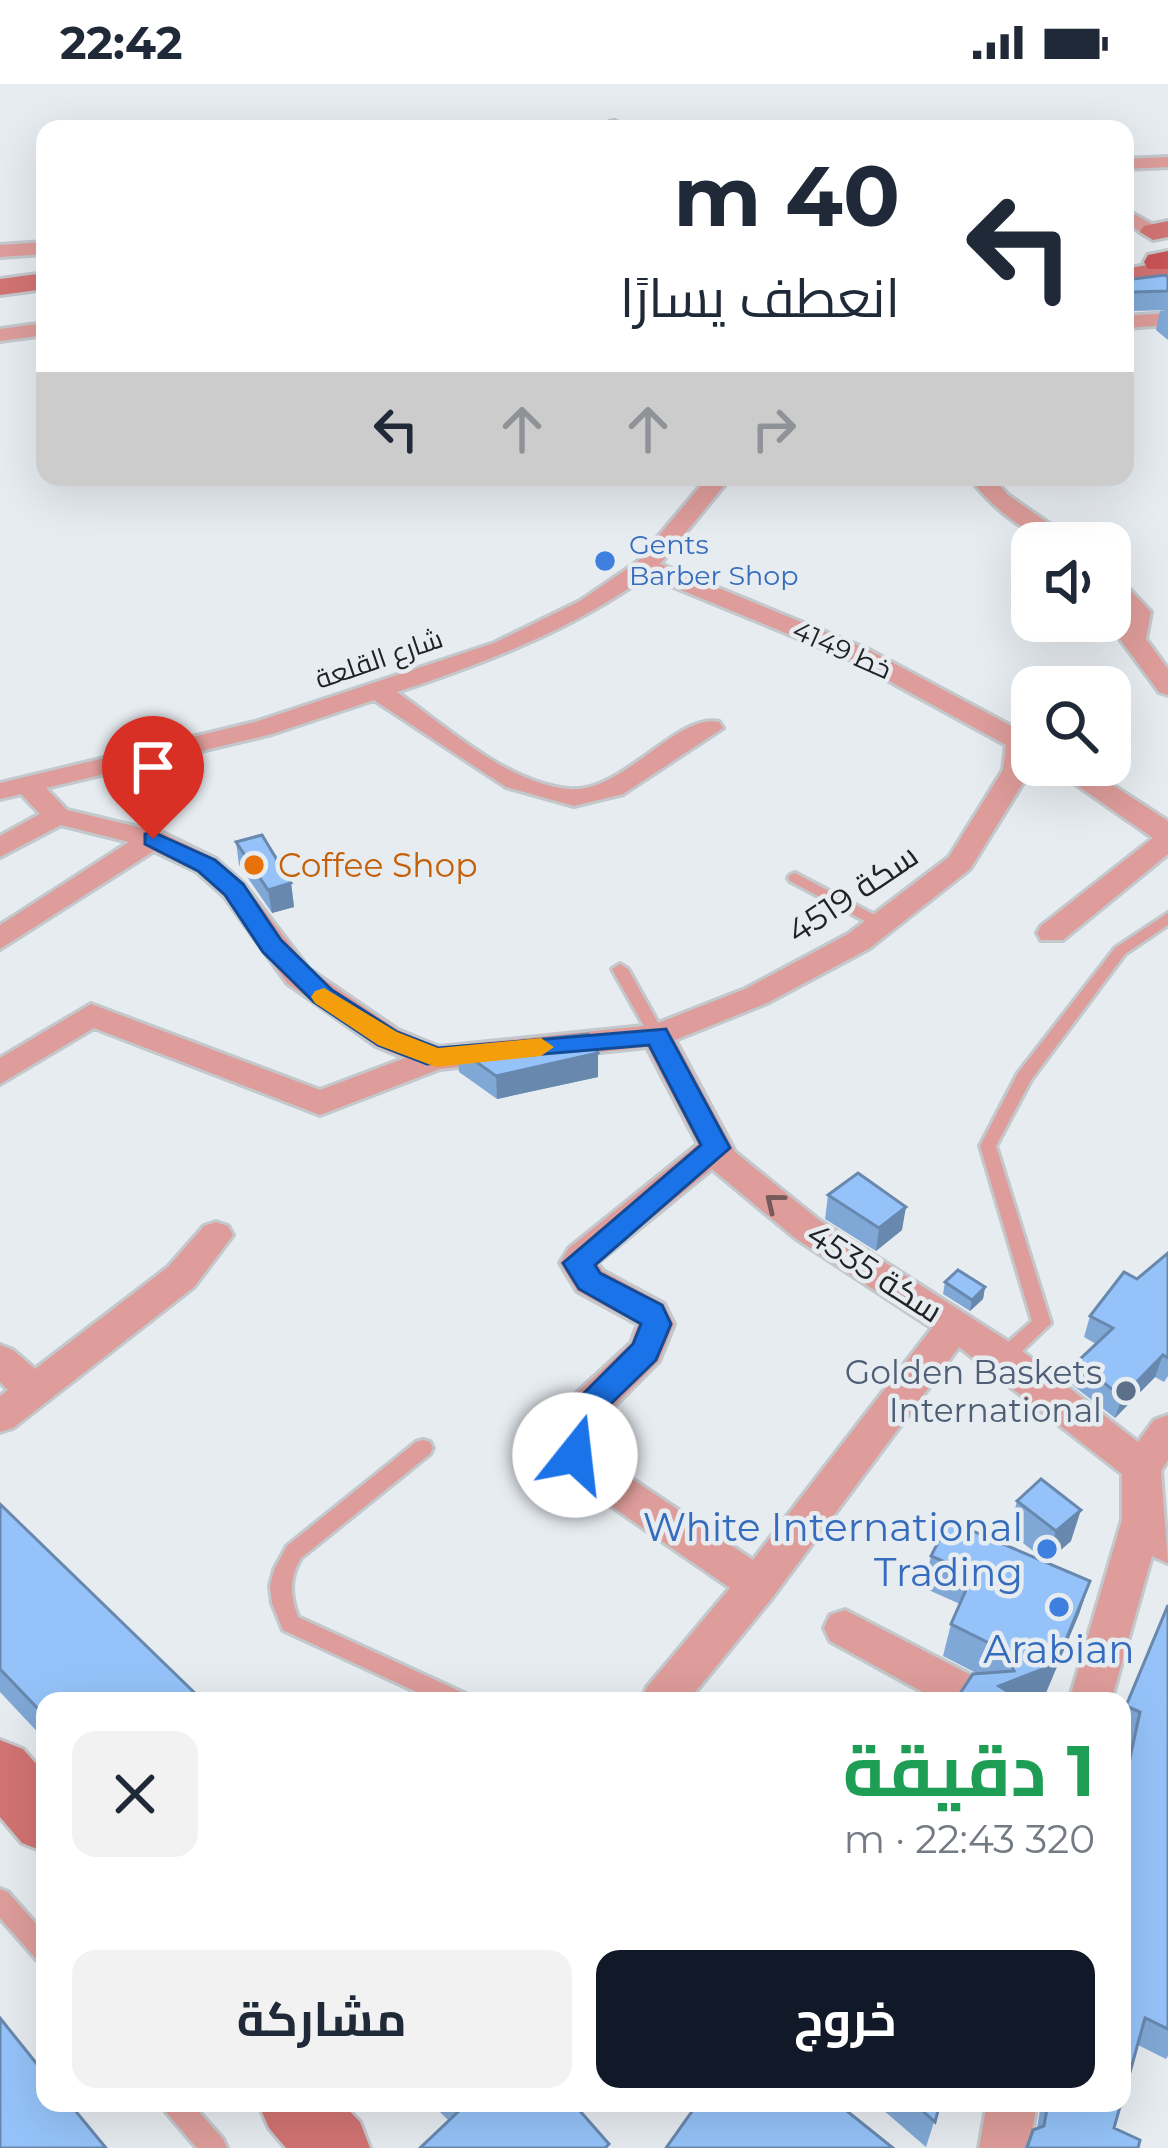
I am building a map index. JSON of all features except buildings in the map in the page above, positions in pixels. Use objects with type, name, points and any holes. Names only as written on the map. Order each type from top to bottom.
[{"type":"main road","points":[[1134,267],[1164,252]]},
{"type":"main road","points":[[0,277],[36,277]]},
{"type":"main road","points":[[0,286],[36,279]]},
{"type":"street","points":[[1134,164],[1168,162]]},
{"type":"street","points":[[1134,223],[1164,252]]},
{"type":"street","points":[[0,251],[36,249]]},
{"type":"street","points":[[1134,321],[1168,319]]},
{"type":"street","points":[[0,335],[36,330]]},
{"type":"street","name":"شارع القلعة","points":[[14,788],[263,728],[503,648],[589,606],[645,567],[712,486]]},
{"type":"street","points":[[988,486],[1033,522]]},
{"type":"street","name":"4149 خط","points":[[645,567],[858,654],[1011,736]]},
{"type":"street","points":[[1168,595],[1139,612],[1133,639],[1168,687]]},
{"type":"street","points":[[1131,604],[1139,612]]},
{"type":"street","points":[[380,692],[526,788],[567,800],[598,794],[710,728]]},
{"type":"street","name":"سكة 4519","points":[[436,1058],[657,1035],[756,996],[859,941],[960,863],[1011,780]]},
{"type":"street","points":[[1052,933],[1168,838],[1098,786]]},
{"type":"street","points":[[14,788],[57,816],[153,839],[206,866],[234,890],[272,946],[323,996],[388,1038],[436,1058]]},
{"type":"street","points":[[0,848],[57,816]]},
{"type":"street","points":[[0,939],[153,839]]},
{"type":"street","points":[[0,1073],[91,1015],[320,1103],[436,1058]]},
{"type":"street","name":"سكة 4535","points":[[657,1035],[723,1160],[807,1229],[1004,1357],[1141,1467]]},
{"type":"street","points":[[716,1148],[581,1257],[578,1263],[584,1276],[651,1314],[656,1324],[646,1352],[572,1421],[570,1432],[583,1466],[758,1585]]},
{"type":"street","points":[[0,1417],[182,1277],[216,1235]]},
{"type":"street","points":[[669,1692],[758,1585],[955,1325]]},
{"type":"street","points":[[0,1360],[34,1390]]},
{"type":"street","points":[[1093,1692],[1155,1533],[1141,1467],[1168,1431]]},
{"type":"street","points":[[845,1628],[962,1692]]},
{"type":"street","points":[[1004,2148],[1010,2112]]},
{"type":"lane","points":[[795,878],[881,924]]},
{"type":"lane","points":[[1004,1357],[1042,1323],[988,1146],[1024,1078],[1120,951],[1168,918]]},
{"type":"lane","points":[[620,969],[657,1035]]},
{"type":"lane","points":[[423,1448],[294,1552],[280,1573],[278,1595],[290,1623],[439,1692]]},
{"type":"lane","points":[[0,1900],[36,1942]]},
{"type":"lane","points":[[183,2112],[214,2148]]},
{"type":"slow traffic","points":[[324,997],[388,1038],[436,1058],[541,1047]]},
{"type":"place","name":"Gents Barber Shop","points":[[605,561]]},
{"type":"place","name":"Coffee Shop","points":[[254,865]]},
{"type":"place","name":"Golden Baskets International","points":[[1126,1391]]},
{"type":"place","name":"White International Trading","points":[[1047,1549]]},
{"type":"place","name":"Arabian","points":[[1059,1607]]},
{"type":"route","points":[[153,839],[206,866],[234,890],[272,946],[323,996],[388,1038],[436,1058],[657,1035],[716,1148],[578,1263],[590,1281],[651,1314],[656,1324],[646,1352],[572,1421],[575,1455]]}]
